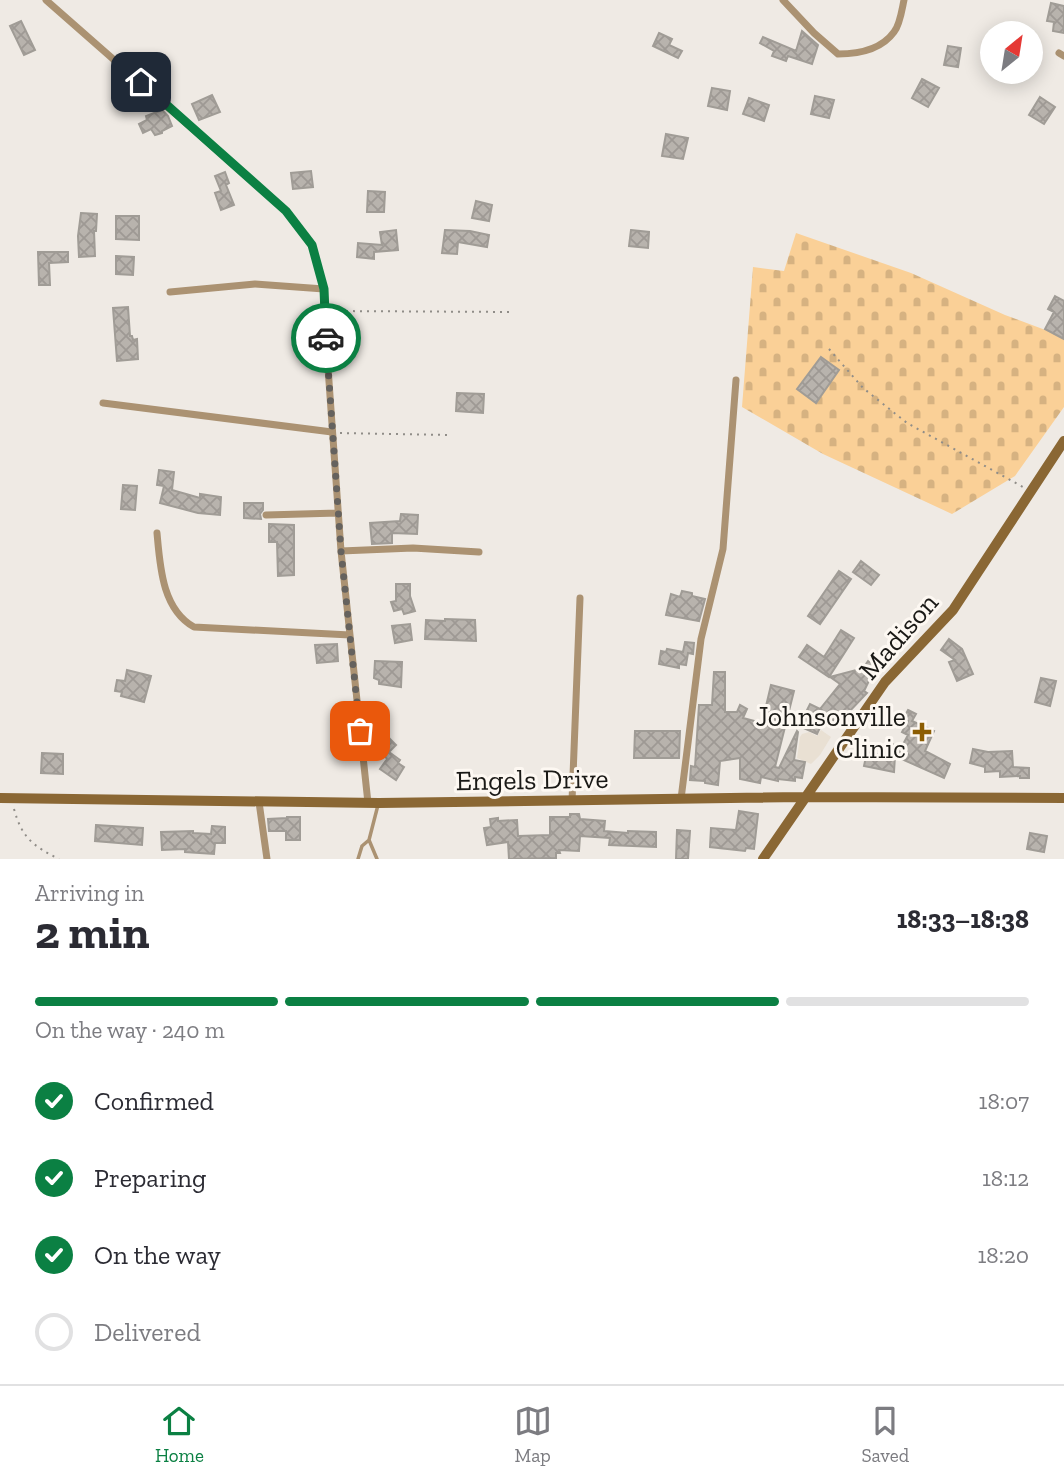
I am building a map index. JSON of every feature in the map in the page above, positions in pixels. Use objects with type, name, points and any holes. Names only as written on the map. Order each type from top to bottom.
[{"type":"street","points":[[46,0],[286,211],[312,245],[324,289],[341,551],[373,803]]},
{"type":"street","points":[[783,0],[838,54],[857,54],[877,47],[896,31],[904,0]]},
{"type":"street","points":[[170,292],[255,284],[324,289]]},
{"type":"street","points":[[681,799],[701,639],[723,549],[736,380]]},
{"type":"street","points":[[103,403],[332,432]]},
{"type":"street","name":"Madison","points":[[762,859],[885,682],[953,610],[1064,441]]},
{"type":"street","points":[[265,514],[338,513]]},
{"type":"street","points":[[157,533],[161,571],[171,602],[184,621],[194,627],[350,635]]},
{"type":"street","points":[[341,551],[412,548],[479,552]]},
{"type":"street","points":[[572,801],[580,598]]},
{"type":"street","name":"Engels Drive","points":[[5,798],[373,803],[805,797],[1064,799]]},
{"type":"street","points":[[259,802],[267,859]]},
{"type":"lane","points":[[373,803],[369,840],[377,859]]},
{"type":"lane","points":[[358,859],[362,846],[369,840]]},
{"type":"path","points":[[324,311],[512,312]]},
{"type":"path","points":[[829,349],[863,388],[907,423],[1030,491]]},
{"type":"path","points":[[332,432],[448,435]]},
{"type":"path","points":[[5,798],[27,838],[59,859]]},
{"type":"shaded area","points":[[821,730],[831,737],[820,755],[811,764],[797,758],[802,734],[809,732],[817,736]]},
{"type":"green space","points":[[796,233],[911,273],[1005,315],[1064,337],[1064,407],[1015,476],[952,514],[823,454],[742,407],[753,267],[784,271]]},
{"type":"building","points":[[1051,3],[1064,6],[1064,33],[1053,31],[1054,22],[1047,21]]},
{"type":"building","points":[[21,21],[35,50],[24,55],[10,26]]},
{"type":"building","points":[[802,31],[818,45],[812,64],[788,56],[786,61],[772,56],[774,51],[760,43],[763,37],[796,51]]},
{"type":"building","points":[[659,33],[672,39],[669,45],[682,51],[678,58],[653,46]]},
{"type":"building","points":[[948,46],[961,48],[958,67],[944,65]]},
{"type":"building","points":[[922,79],[939,88],[928,107],[912,98]]},
{"type":"building","points":[[712,88],[730,91],[727,110],[708,106]]},
{"type":"building","points":[[212,95],[220,112],[199,120],[192,104]]},
{"type":"building","points":[[815,96],[834,100],[829,118],[811,114]]},
{"type":"building","points":[[1040,97],[1055,107],[1044,124],[1029,115]]},
{"type":"building","points":[[749,98],[769,105],[764,121],[743,114]]},
{"type":"building","points":[[162,110],[172,126],[155,135],[151,129],[143,133],[139,124],[147,120],[146,116]]},
{"type":"building","points":[[666,134],[688,138],[683,159],[662,156]]},
{"type":"building","points":[[311,171],[313,187],[293,189],[291,173]]},
{"type":"building","points":[[225,172],[229,183],[226,185],[234,205],[221,210],[215,193],[221,191],[215,176]]},
{"type":"building","points":[[368,191],[385,192],[384,212],[367,212]]},
{"type":"building","points":[[476,201],[492,205],[489,221],[472,218]]},
{"type":"building","points":[[81,213],[97,214],[94,231],[95,256],[79,257]]},
{"type":"building","points":[[116,216],[139,216],[139,240],[116,239]]},
{"type":"building","points":[[396,230],[398,250],[374,252],[374,259],[357,257],[358,243],[382,245],[380,232]]},
{"type":"building","points":[[445,230],[489,235],[487,247],[458,242],[457,254],[442,253]]},
{"type":"building","points":[[631,230],[649,232],[648,248],[629,246]]},
{"type":"building","points":[[38,252],[68,252],[68,262],[49,263],[50,285],[39,285]]},
{"type":"building","points":[[116,256],[134,257],[133,275],[116,274]]},
{"type":"building","points":[[1055,296],[1064,301],[1064,339],[1045,329],[1054,312],[1048,309]]},
{"type":"building","points":[[128,307],[130,336],[133,340],[137,339],[138,359],[117,361],[113,308]]},
{"type":"building","points":[[821,357],[839,370],[816,403],[797,389]]},
{"type":"building","points":[[457,393],[484,394],[483,413],[456,411]]},
{"type":"building","points":[[159,470],[174,472],[172,490],[200,498],[200,494],[221,497],[220,515],[198,513],[160,503],[164,486],[157,485]]},
{"type":"building","points":[[123,485],[137,486],[135,510],[121,509]]},
{"type":"building","points":[[244,503],[263,503],[261,519],[244,518]]},
{"type":"building","points":[[401,514],[418,515],[417,534],[392,533],[392,543],[372,544],[370,523],[400,521]]},
{"type":"building","points":[[269,524],[294,525],[294,575],[278,576],[277,542],[269,542]]},
{"type":"building","points":[[861,561],[879,575],[871,585],[853,572]]},
{"type":"building","points":[[839,571],[851,579],[820,624],[808,616]]},
{"type":"building","points":[[396,584],[410,584],[410,596],[415,611],[404,614],[402,609],[394,611],[391,602],[396,601]]},
{"type":"building","points":[[682,591],[705,599],[699,621],[666,615],[671,594],[680,597]]},
{"type":"building","points":[[426,620],[475,620],[476,641],[425,639]]},
{"type":"building","points":[[410,624],[412,640],[395,643],[392,626]]},
{"type":"building","points":[[841,630],[854,638],[829,677],[799,657],[807,645],[824,657]]},
{"type":"building","points":[[949,639],[962,649],[973,674],[957,681],[949,662],[955,660],[941,650]]},
{"type":"building","points":[[685,642],[694,643],[693,654],[688,653],[686,665],[679,664],[679,668],[659,664],[661,651],[666,652],[667,649],[683,652]]},
{"type":"building","points":[[337,644],[338,661],[317,663],[315,645]]},
{"type":"building","points":[[375,661],[402,662],[401,687],[379,684],[379,680],[374,678]]},
{"type":"building","points":[[868,661],[876,666],[864,691],[867,693],[836,725],[825,717],[817,734],[799,726],[810,704],[820,709],[840,684],[830,677],[862,670]]},
{"type":"building","points":[[127,670],[151,676],[144,702],[121,696],[122,692],[115,691],[117,680],[125,681]]},
{"type":"building","points":[[714,672],[725,672],[725,712],[737,712],[740,705],[747,709],[743,718],[762,723],[771,685],[794,691],[775,767],[779,768],[797,731],[794,760],[805,762],[802,778],[795,777],[795,781],[778,781],[761,777],[760,783],[740,779],[740,758],[720,761],[718,785],[690,780],[691,766],[695,767],[699,705],[712,705]]},
{"type":"building","points":[[1041,678],[1056,681],[1050,706],[1035,702]]},
{"type":"building","points":[[908,710],[916,714],[912,721],[934,731],[925,751],[950,764],[944,778],[895,756],[894,772],[864,766],[867,752],[884,756],[890,743],[901,748],[908,735],[902,732],[908,721],[903,719]]},
{"type":"building","points":[[635,731],[680,731],[679,758],[634,758]]},
{"type":"building","points":[[390,739],[396,745],[389,752],[400,760],[398,763],[404,767],[396,780],[380,769],[387,759],[375,744],[382,747]]},
{"type":"building","points":[[973,749],[988,752],[1012,751],[1013,767],[1029,768],[1029,778],[1000,777],[1000,771],[985,772],[985,767],[970,763]]},
{"type":"building","points":[[42,753],[63,754],[63,774],[41,773]]},
{"type":"building","points":[[739,811],[758,814],[754,849],[746,848],[745,851],[710,847],[711,828],[736,830]]},
{"type":"building","points":[[570,814],[579,814],[580,819],[605,821],[604,831],[656,832],[656,847],[609,845],[610,838],[580,836],[579,851],[559,850],[556,858],[509,859],[508,842],[487,845],[484,828],[491,827],[490,819],[517,820],[518,836],[550,835],[550,817],[570,817]]},
{"type":"building","points":[[300,817],[300,840],[286,840],[286,831],[269,831],[268,819]]},
{"type":"building","points":[[96,825],[143,828],[142,845],[95,841]]},
{"type":"building","points":[[212,826],[225,827],[225,843],[215,843],[214,854],[185,852],[185,849],[162,850],[161,832],[193,831],[211,834]]},
{"type":"building","points":[[677,830],[690,831],[688,859],[676,859]]},
{"type":"building","points":[[1030,833],[1047,836],[1044,852],[1027,849]]},
{"type":"way so far","points":[[326,338],[341,551],[360,731]]},
{"type":"place","name":"Johnsonville Clinic","points":[[922,732]]},
{"type":"route","points":[[141,82],[286,211],[312,245],[324,289],[326,338]]}]
